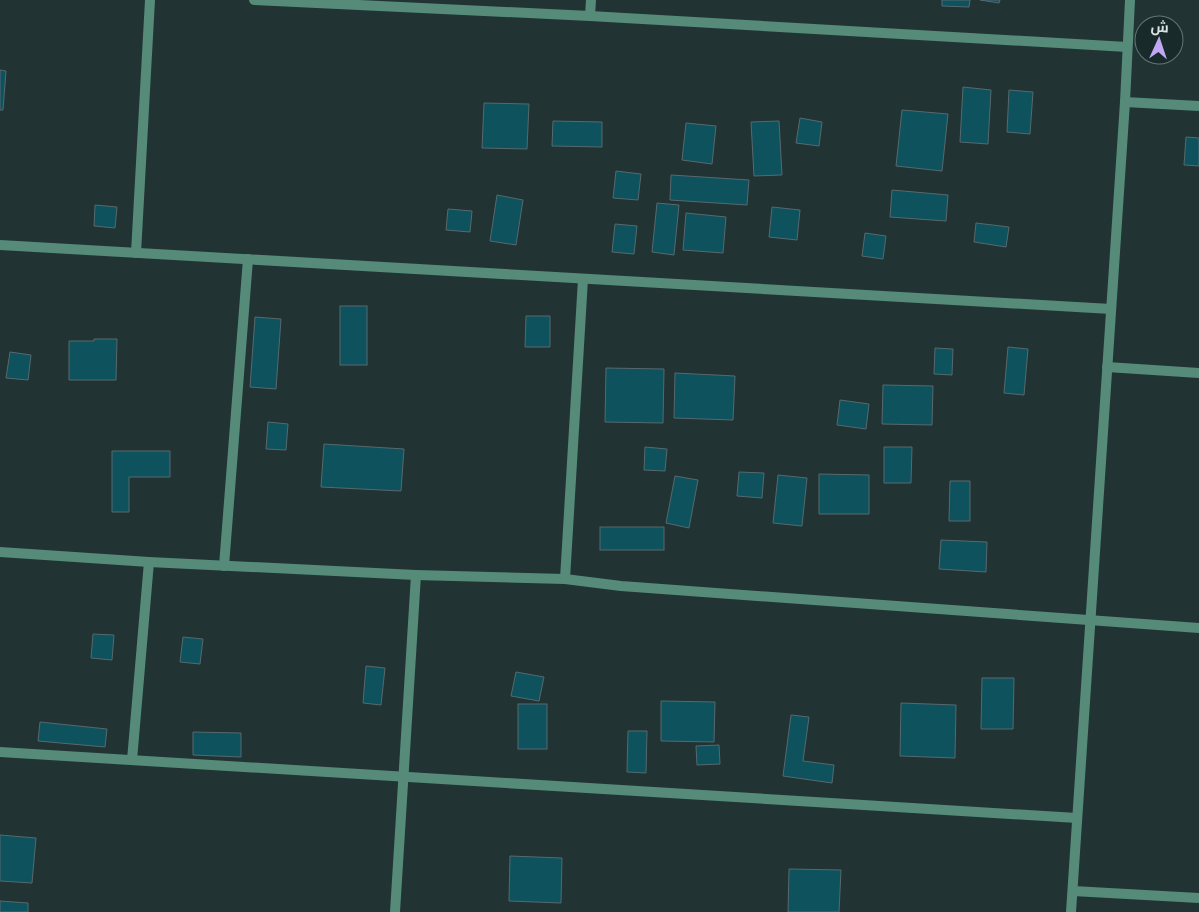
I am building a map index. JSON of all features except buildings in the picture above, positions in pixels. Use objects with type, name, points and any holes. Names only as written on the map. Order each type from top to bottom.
[{"type":"street","points":[[136,253],[150,0]]},
{"type":"street","points":[[254,0],[590,16],[1128,47]]},
{"type":"street","points":[[590,16],[591,0]]},
{"type":"street","points":[[1071,912],[1125,102],[1130,0]]},
{"type":"street","points":[[1125,102],[1199,106]]},
{"type":"street","points":[[0,245],[1111,309]]},
{"type":"street","points":[[224,566],[248,259]]},
{"type":"street","points":[[565,579],[583,279]]},
{"type":"street","points":[[1107,367],[1199,373]]},
{"type":"street","points":[[0,552],[224,566],[416,575],[565,579],[631,587],[1199,628]]},
{"type":"street","points":[[132,760],[149,562]]},
{"type":"street","points":[[395,912],[416,575]]},
{"type":"street","points":[[0,752],[1077,818]]},
{"type":"street","points":[[1073,891],[1199,898]]}]
